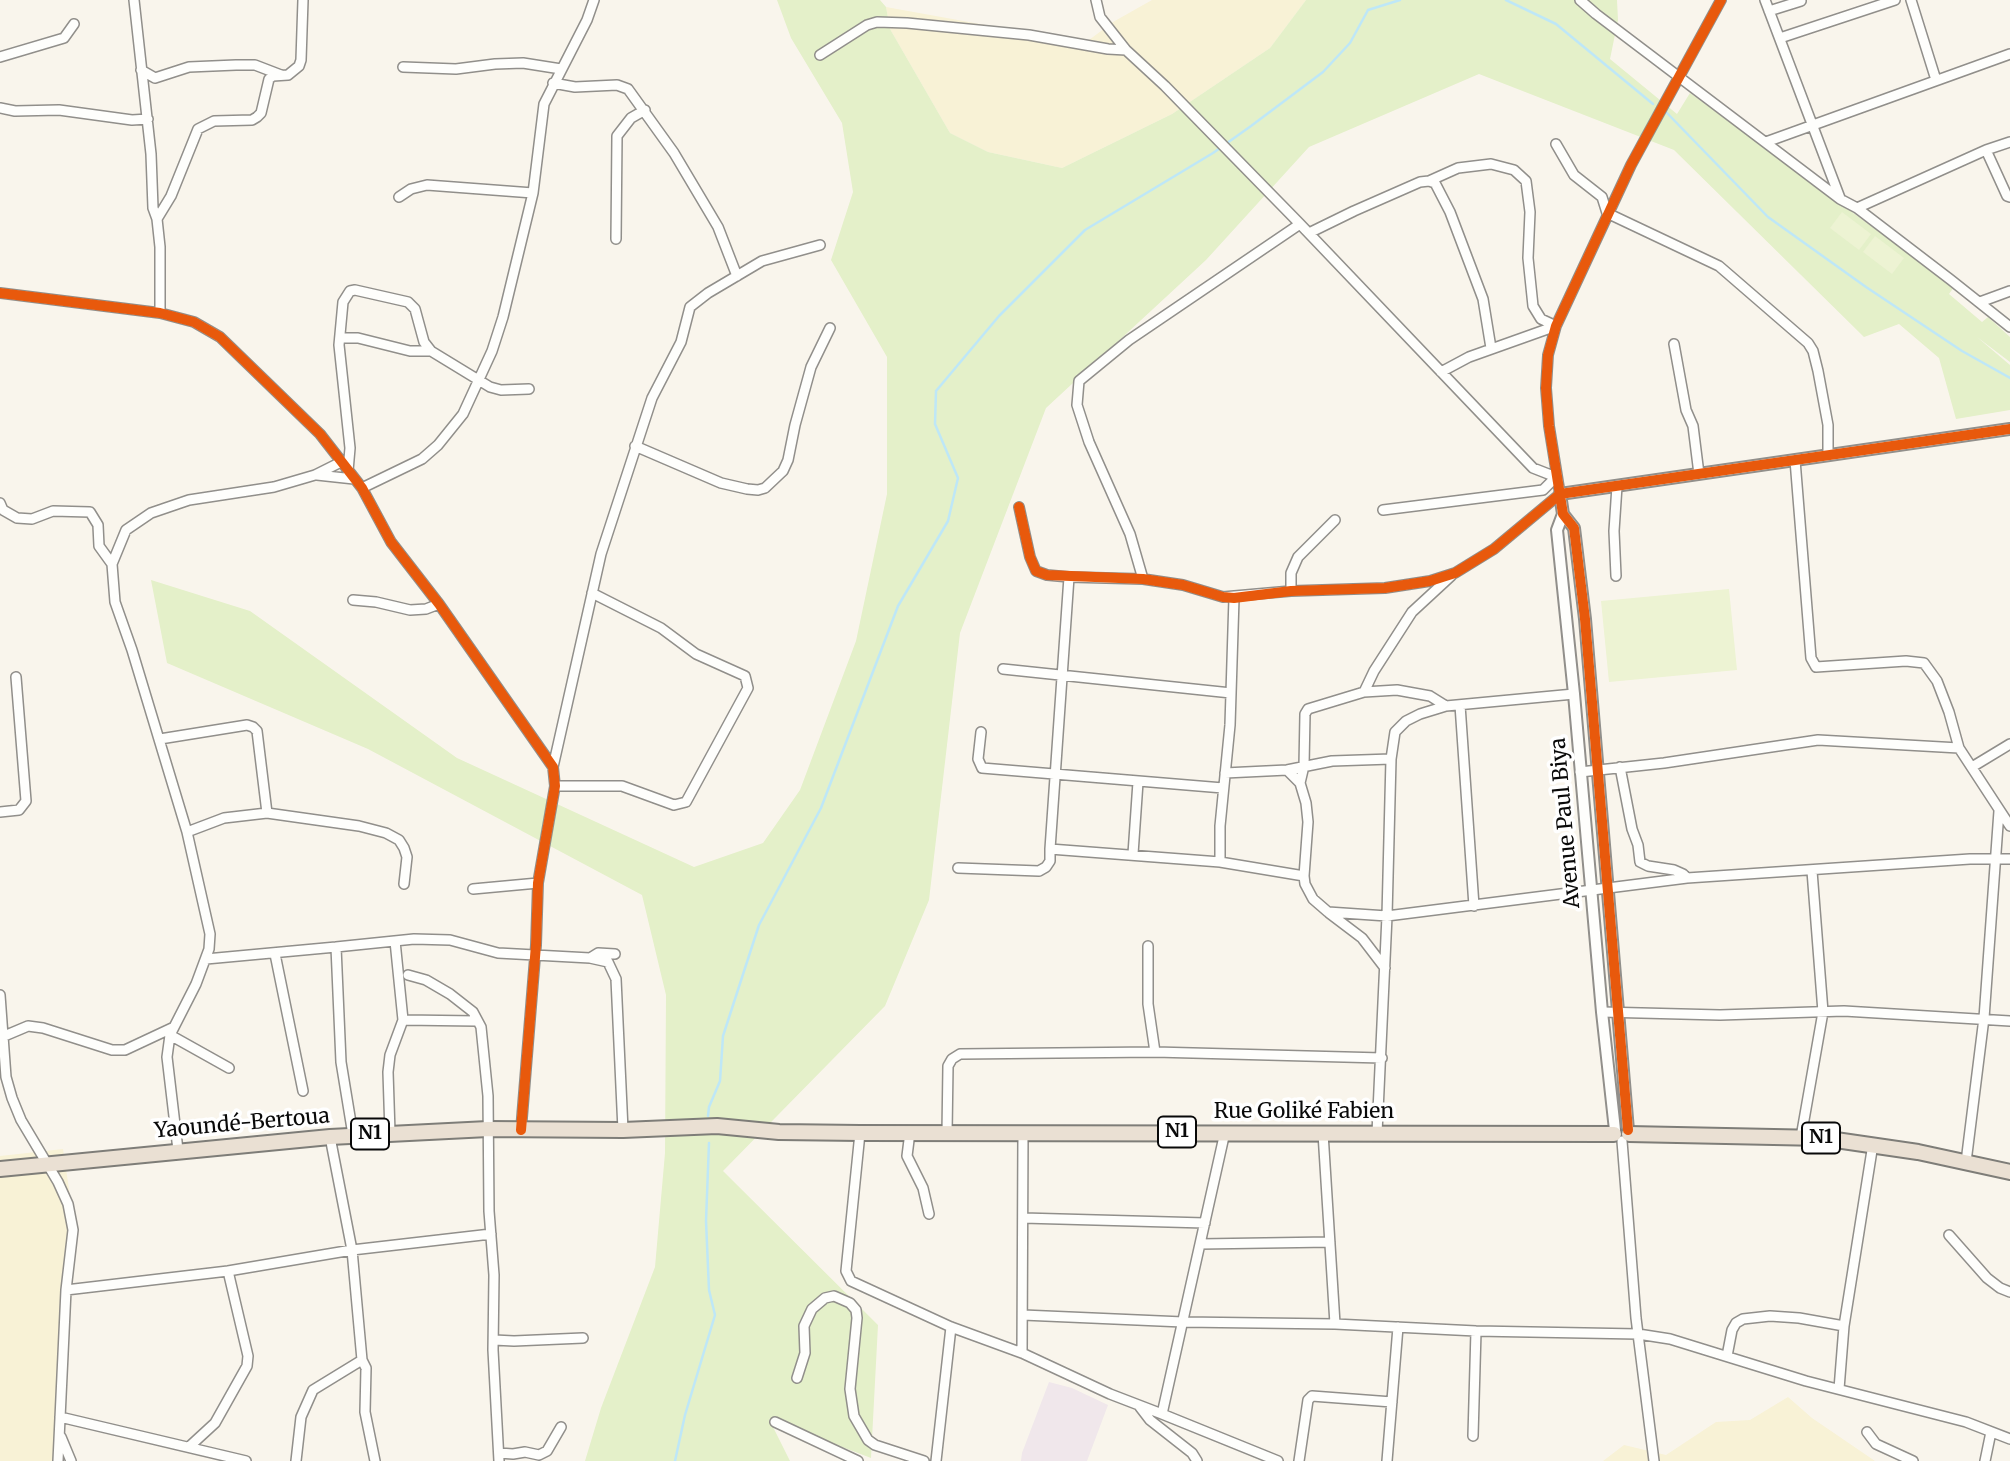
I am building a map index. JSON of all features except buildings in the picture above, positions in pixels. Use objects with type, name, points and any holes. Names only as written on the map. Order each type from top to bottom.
[{"type":"highway","name":"Yaoundé-Bertoua","points":[[0,1170],[178,1150],[390,1133],[717,1126],[741,1129]]},
{"type":"highway","name":"Rue Goliké Fabien","points":[[741,1129],[860,1133],[1622,1134]]},
{"type":"highway","name":"N1","points":[[1622,1134],[1801,1137],[1873,1144],[2010,1172]]},
{"type":"street","points":[[134,0],[148,119],[153,208],[157,219],[160,313]]},
{"type":"street","points":[[157,219],[171,196],[198,129],[214,121],[252,120],[257,117],[261,113],[270,79],[294,71],[301,60],[303,0]]},
{"type":"street","points":[[362,488],[422,459],[438,445],[463,414],[479,381],[503,317],[533,194],[541,118],[553,83],[583,28],[594,0]]},
{"type":"street","points":[[1580,0],[1840,199],[1857,208],[2010,327]]},
{"type":"street","points":[[1654,1461],[1638,1334],[1622,1134],[1618,1012],[1585,619],[1574,528],[1563,514],[1556,477],[1546,388],[1548,355],[1556,326],[1649,130],[1721,0]]},
{"type":"street","points":[[1765,0],[1840,199]]},
{"type":"street","points":[[1780,38],[1895,0]]},
{"type":"street","points":[[1911,0],[1936,80]]},
{"type":"street","points":[[1769,11],[1801,1]]},
{"type":"street","points":[[1099,2],[1100,17],[1126,50],[1165,86],[1309,233],[1533,468],[1556,477]]},
{"type":"street","points":[[820,55],[867,24],[877,22],[1019,34],[1126,50]]},
{"type":"street","points":[[0,57],[64,38],[74,24]]},
{"type":"street","points":[[1766,142],[2010,54]]},
{"type":"street","points":[[402,67],[456,69],[495,64],[542,64],[561,69]]},
{"type":"street","points":[[141,70],[155,78],[189,67],[255,65],[283,76]]},
{"type":"street","points":[[553,83],[575,87],[617,85],[628,89],[674,153],[718,227],[737,276]]},
{"type":"street","points":[[0,108],[15,111],[59,110],[132,120],[148,119]]},
{"type":"street","points":[[616,239],[617,136],[631,118],[645,110]]},
{"type":"street","points":[[1857,208],[1986,150],[2010,142]]},
{"type":"street","points":[[1556,144],[1574,175],[1602,197],[1608,212],[1719,267],[1808,343],[1814,351],[1820,380],[1828,425],[1828,455]]},
{"type":"street","points":[[1986,150],[2010,197]]},
{"type":"street","points":[[1309,233],[1420,182],[1429,181],[1458,168],[1491,164],[1514,170],[1525,181],[1530,212],[1528,258],[1533,306],[1541,319],[1556,326]]},
{"type":"street","points":[[1429,181],[1435,183],[1450,212],[1483,299],[1491,348]]},
{"type":"street","points":[[398,197],[411,189],[427,185],[533,194]]},
{"type":"street","points":[[1143,579],[1130,534],[1089,442],[1077,405],[1079,381],[1129,340],[1300,224]]},
{"type":"street","points":[[521,1130],[538,883],[555,786],[553,767],[601,554],[635,446],[652,398],[681,342],[690,307],[771,257],[820,245]]},
{"type":"street","points":[[351,475],[340,338],[342,302],[345,295],[355,290],[408,302],[415,309],[424,342],[431,351],[471,373],[479,381],[501,390],[529,389]]},
{"type":"street","points":[[1980,302],[2010,291]]},
{"type":"street","points":[[0,293],[160,313],[194,322],[220,337],[320,434],[362,488],[391,542],[439,604],[553,767]]},
{"type":"street","points":[[1441,372],[1468,357],[1556,326]]},
{"type":"street","points":[[635,446],[721,482],[747,489],[765,488],[783,471],[788,460],[811,367],[830,328]]},
{"type":"street","points":[[340,338],[358,338],[410,351],[431,351]]},
{"type":"street","points":[[1674,344],[1686,410],[1696,440],[1699,474]]},
{"type":"street","points":[[1364,692],[1374,671],[1412,612],[1455,573],[1494,549],[1560,494],[2010,429]]},
{"type":"street","points":[[1795,460],[1811,658],[1816,667],[1906,661],[1924,663],[1937,681],[1959,748],[2010,826]]},
{"type":"street","points":[[178,1150],[167,1057],[171,1032],[206,959],[209,934],[187,832],[115,602],[112,564],[125,530],[151,513],[189,500],[274,486],[315,475],[341,462]]},
{"type":"street","points":[[315,475],[351,475]]},
{"type":"street","points":[[1383,510],[1543,490],[1556,477]]},
{"type":"street","points":[[1616,576],[1614,531],[1617,486]]},
{"type":"street","points":[[0,503],[3,510],[17,518],[32,519],[53,511],[90,512],[98,525],[99,546],[112,564]]},
{"type":"street","points":[[1019,507],[1030,557],[1036,571],[1069,577],[1143,579],[1183,585],[1234,598],[1292,591],[1385,588],[1430,581],[1455,573]]},
{"type":"street","name":"Avenue Paul Biya","points":[[1563,514],[1557,530],[1602,1012],[1622,1134]]},
{"type":"street","points":[[1292,591],[1291,573],[1298,557],[1335,520]]},
{"type":"street","points":[[958,868],[1038,870],[1046,867],[1049,861],[1069,577]]},
{"type":"street","points":[[555,786],[622,786],[674,804],[686,802],[748,688],[745,676],[696,654],[661,628],[592,593]]},
{"type":"street","points":[[1220,862],[1223,788],[1230,725],[1234,598]]},
{"type":"street","points":[[353,600],[410,610],[426,609],[439,604]]},
{"type":"street","points":[[1003,669],[1230,693]]},
{"type":"street","points":[[0,812],[19,810],[26,801],[16,677]]},
{"type":"street","points":[[1385,968],[1362,938],[1313,899],[1305,884],[1308,822],[1300,783],[1304,766],[1306,714],[1308,709],[1364,692],[1397,690],[1430,696],[1446,706]]},
{"type":"street","points":[[1377,1133],[1382,1058],[1391,759],[1395,732],[1420,714],[1446,706],[1574,694]]},
{"type":"street","points":[[1460,705],[1474,906]]},
{"type":"street","points":[[160,739],[247,725],[253,727],[257,731],[267,813]]},
{"type":"street","points":[[981,732],[978,759],[982,768],[1223,788]]},
{"type":"street","points":[[1580,772],[1676,762],[1818,740],[1959,748]]},
{"type":"street","points":[[1972,767],[2010,744]]},
{"type":"street","points":[[1225,773],[1287,770],[1332,761],[1391,759]]},
{"type":"street","points":[[1620,767],[1640,862],[1674,870],[1687,878]]},
{"type":"street","points":[[1287,770],[1300,783]]},
{"type":"street","points":[[1133,854],[1138,782]]},
{"type":"street","points":[[1966,1162],[1984,1018],[1999,811]]},
{"type":"street","points":[[187,832],[224,818],[267,813],[359,826],[386,833],[399,840],[407,858],[404,884]]},
{"type":"street","points":[[1050,849],[1220,862],[1304,876]]},
{"type":"street","points":[[1328,912],[1387,916],[1687,878],[2010,859]]},
{"type":"street","points":[[1801,1137],[1823,1012],[1812,871]]},
{"type":"street","points":[[473,889],[538,883]]},
{"type":"street","points":[[206,959],[396,941],[450,940],[498,953],[590,958],[608,962],[616,979],[623,1130]]},
{"type":"street","points":[[390,1133],[388,1072],[390,1055],[403,1020],[396,941]]},
{"type":"street","points":[[1148,946],[1148,1004],[1155,1052]]},
{"type":"street","points":[[336,947],[341,1062],[354,1135]]},
{"type":"street","points":[[590,958],[598,953],[615,954]]},
{"type":"street","points":[[275,954],[303,1091]]},
{"type":"street","points":[[408,975],[426,980],[450,994],[472,1012],[481,1027],[488,1096],[493,1350],[499,1457],[525,1452],[539,1455],[547,1451],[561,1427]]},
{"type":"street","points":[[0,995],[3,1078],[21,1120],[49,1165],[68,1204],[73,1230],[66,1290],[58,1461]]},
{"type":"street","points":[[1602,1012],[1823,1012],[2010,1021]]},
{"type":"street","points":[[403,1020],[477,1021]]},
{"type":"street","points":[[2,1037],[28,1026],[112,1050],[125,1049],[171,1032]]},
{"type":"street","points":[[171,1032],[229,1068]]},
{"type":"street","points":[[947,1132],[948,1066],[952,1059],[961,1054],[1155,1052],[1382,1058]]},
{"type":"street","points":[[910,1132],[907,1156],[923,1188],[929,1214]]},
{"type":"street","points":[[1023,1132],[1023,1353]]},
{"type":"street","points":[[1161,1414],[1225,1132]]},
{"type":"street","points":[[860,1133],[846,1271],[851,1281],[951,1327],[1023,1353],[1139,1405],[1278,1461]]},
{"type":"street","points":[[1323,1133],[1335,1324]]},
{"type":"street","points":[[330,1137],[352,1250],[362,1360],[366,1368],[365,1412],[375,1461]]},
{"type":"street","points":[[1839,1389],[1844,1326],[1873,1144]]},
{"type":"street","points":[[1023,1218],[1205,1223]]},
{"type":"street","points":[[66,1290],[228,1271],[352,1250],[491,1234]]},
{"type":"street","points":[[1949,1235],[1987,1278],[2010,1292]]},
{"type":"street","points":[[1200,1244],[1330,1242]]},
{"type":"street","points":[[190,1446],[215,1423],[247,1366],[248,1356],[228,1271]]},
{"type":"street","points":[[797,1378],[805,1353],[804,1326],[812,1310],[825,1298],[834,1296],[850,1303],[856,1310],[857,1318],[849,1389],[854,1416],[867,1440],[924,1461]]},
{"type":"street","points":[[1023,1315],[1638,1334],[1670,1339],[1806,1381],[1966,1422],[2010,1439]]},
{"type":"street","points":[[1727,1356],[1732,1330],[1736,1323],[1743,1319],[1770,1316],[1844,1326]]},
{"type":"street","points":[[936,1461],[951,1327]]},
{"type":"street","points":[[1387,1461],[1398,1327]]},
{"type":"street","points":[[1473,1436],[1476,1331]]},
{"type":"street","points":[[494,1340],[583,1338]]},
{"type":"street","points":[[296,1461],[301,1417],[313,1390],[362,1360]]},
{"type":"street","points":[[1299,1461],[1308,1400],[1312,1396],[1392,1402]]},
{"type":"street","points":[[1139,1405],[1150,1420],[1192,1453],[1197,1461]]},
{"type":"street","points":[[60,1416],[246,1461]]},
{"type":"street","points":[[775,1422],[858,1461]]},
{"type":"street","points":[[1867,1432],[1876,1444],[1913,1461]]},
{"type":"street","points":[[1985,1461],[1991,1432]]},
{"type":"street","points":[[60,1435],[71,1461]]},
{"type":"shaded area","points":[[1152,0],[1306,0],[1270,48],[1172,114],[1062,168],[988,152],[950,133],[890,29],[886,7],[1085,43],[1113,22]]},
{"type":"shaded area","points":[[63,1149],[75,1229],[62,1461],[0,1461],[0,1156]]},
{"type":"shaded area","points":[[1049,1382],[1072,1388],[1108,1405],[1087,1461],[1021,1461]]},
{"type":"shaded area","points":[[1788,1397],[1812,1418],[1875,1461],[1603,1461],[1624,1445],[1666,1455],[1716,1422],[1750,1420]]},
{"type":"green space","points":[[777,0],[880,0],[886,7],[890,29],[950,133],[988,152],[1062,168],[1172,114],[1270,48],[1306,0],[1617,0],[1618,20],[1610,59],[1677,114],[1690,93],[1954,287],[1949,294],[1982,322],[1988,317],[2010,337],[2010,362],[1977,337],[2010,365],[2010,410],[1956,419],[1939,358],[1899,324],[1864,337],[1674,150],[1479,74],[1309,147],[1206,260],[1046,408],[960,633],[929,900],[885,1006],[723,1171],[878,1325],[871,1458],[769,1419],[790,1461],[585,1461],[601,1408],[655,1267],[665,1153],[666,995],[642,895],[368,749],[167,663],[151,580],[250,611],[457,758],[694,867],[763,843],[800,790],[856,641],[887,494],[887,357],[831,260],[853,192],[842,123],[791,38]]},
{"type":"green space","points":[[1842,212],[1871,234],[1859,250],[1830,228]]},
{"type":"green space","points":[[1875,236],[1904,258],[1892,274],[1863,252]]},
{"type":"green space","points":[[1729,589],[1737,670],[1609,682],[1601,601]]},
{"type":"waterway","points":[[708,1116],[720,1081],[723,1036],[759,925],[821,808],[898,606],[948,521],[958,478],[935,424],[936,391],[999,316],[1085,230],[1213,153],[1251,126],[1323,72],[1350,43],[1368,10],[1400,0]]},
{"type":"waterway","points":[[1506,0],[1556,24],[1653,104]]},
{"type":"waterway","points":[[1667,113],[1768,217],[1962,351],[2010,378]]},
{"type":"waterway","points":[[675,1461],[685,1415],[715,1315],[709,1290],[706,1221],[709,1143]]},
{"type":"cycle path","points":[[1628,1130],[1585,619],[1574,528],[1563,514],[1549,426],[1546,388],[1548,355],[1556,326],[1631,165],[1721,0]]},
{"type":"cycle path","points":[[0,293],[160,313],[194,322],[220,337],[320,434],[362,488],[391,542],[439,604],[553,767],[555,786],[538,883],[536,945],[521,1130]]},
{"type":"cycle path","points":[[1019,507],[1030,557],[1036,571],[1047,575],[1143,579],[1183,585],[1234,598],[1291,591],[1385,588],[1430,581],[1455,573],[1494,549],[1560,494],[2010,429]]}]
